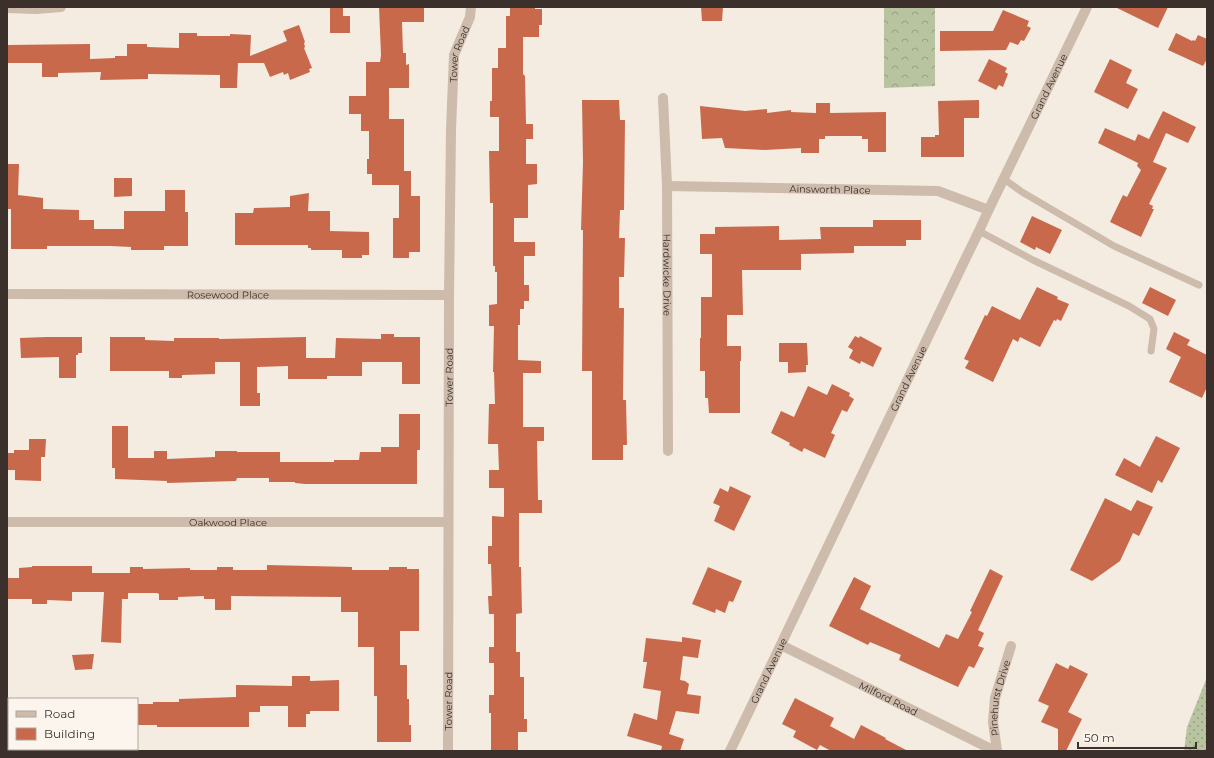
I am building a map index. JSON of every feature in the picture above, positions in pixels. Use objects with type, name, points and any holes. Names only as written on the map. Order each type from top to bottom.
[{"type":"street","points":[[7,8],[36,9],[61,7]]},
{"type":"street","name":"Tower Road","points":[[448,751],[449,295],[451,130],[454,55],[470,16],[471,7]]},
{"type":"street","name":"Grand Avenue","points":[[730,751],[960,268],[980,231],[989,209],[1087,7]]},
{"type":"street","name":"Hardwicke Drive","points":[[664,98],[667,186],[668,451]]},
{"type":"street","name":"Ainsworth Place","points":[[667,186],[938,191],[989,209]]},
{"type":"street","name":"Rosewood Place","points":[[7,294],[449,295]]},
{"type":"street","name":"Oakwood Place","points":[[7,522],[448,522]]},
{"type":"street","name":"Milford Road","points":[[781,645],[996,751]]},
{"type":"street","name":"Pinehurst Drive","points":[[996,751],[993,722],[995,698],[1012,646]]},
{"type":"lane","points":[[1004,179],[1022,192],[1114,246],[1199,285]]},
{"type":"lane","points":[[980,231],[1033,260],[1129,306],[1150,319],[1154,329],[1152,351]]},
{"type":"green space","points":[[884,7],[935,7],[935,86],[884,88]]},
{"type":"green space","points":[[1207,677],[1207,751],[1184,751],[1187,727]]},
{"type":"building","points":[[330,7],[343,7],[343,16],[350,16],[350,33],[330,33]]},
{"type":"building","points":[[379,7],[424,7],[424,22],[402,22],[403,53],[406,53],[406,65],[409,64],[409,88],[389,88],[389,119],[404,119],[404,171],[411,171],[411,196],[420,196],[420,252],[409,252],[409,258],[393,258],[393,218],[399,218],[399,185],[372,185],[372,174],[367,174],[367,159],[369,159],[369,131],[361,131],[361,114],[349,114],[349,96],[366,96],[366,62],[380,62]]},
{"type":"building","points":[[535,7],[535,9],[542,9],[542,25],[539,25],[539,37],[523,37],[523,74],[525,76],[526,124],[533,124],[533,139],[526,139],[526,164],[537,164],[537,184],[528,185],[528,218],[514,218],[514,242],[535,242],[535,256],[524,256],[524,285],[529,285],[529,301],[524,301],[524,309],[520,309],[520,325],[518,325],[518,360],[541,361],[541,373],[523,373],[523,427],[544,427],[544,441],[537,441],[538,500],[542,500],[542,513],[519,513],[519,567],[521,567],[522,613],[516,614],[516,652],[520,652],[520,677],[524,677],[524,719],[527,719],[527,732],[518,732],[518,751],[491,751],[491,713],[489,713],[489,695],[494,695],[494,663],[489,663],[489,647],[494,647],[494,614],[489,614],[488,596],[492,596],[491,564],[488,564],[488,546],[492,546],[492,516],[504,517],[504,488],[489,488],[489,470],[499,470],[498,444],[488,444],[489,404],[495,404],[493,372],[494,326],[489,326],[489,305],[497,304],[497,272],[495,272],[495,266],[493,266],[493,203],[490,203],[489,151],[499,151],[499,117],[490,117],[490,101],[492,101],[492,68],[498,68],[498,48],[506,48],[506,16],[510,16],[510,8]]},
{"type":"building","points":[[701,7],[723,7],[722,21],[702,21]]},
{"type":"building","points":[[1115,7],[1168,7],[1158,28]]},
{"type":"building","points":[[1003,10],[1029,21],[1027,26],[1031,28],[1024,41],[1021,40],[1018,45],[1010,42],[1006,50],[940,51],[940,31],[993,31]]},
{"type":"building","points":[[299,25],[305,42],[304,48],[312,68],[309,69],[310,72],[290,80],[288,73],[284,75],[283,72],[270,77],[264,63],[238,63],[237,88],[220,88],[220,75],[148,74],[148,79],[100,80],[101,72],[58,73],[58,77],[42,77],[42,63],[7,63],[7,45],[90,44],[90,59],[115,58],[115,56],[127,56],[127,44],[147,44],[147,47],[179,48],[179,33],[197,33],[197,36],[230,36],[230,34],[251,35],[250,56],[287,41],[283,31]]},
{"type":"building","points":[[1176,33],[1192,41],[1195,41],[1198,35],[1207,39],[1207,59],[1203,66],[1168,50]]},
{"type":"building","points":[[989,59],[1007,68],[1005,72],[1008,74],[1003,87],[999,85],[996,90],[978,81]]},
{"type":"building","points":[[1110,59],[1132,70],[1126,83],[1138,89],[1128,109],[1094,92]]},
{"type":"building","points":[[582,100],[619,100],[620,120],[625,120],[624,210],[620,210],[619,238],[625,238],[624,277],[619,277],[619,308],[624,308],[623,400],[626,400],[627,445],[623,445],[623,460],[592,460],[592,371],[582,371]]},
{"type":"building","points":[[979,100],[979,118],[964,118],[964,157],[921,157],[921,137],[935,137],[935,135],[939,135],[938,101]]},
{"type":"building","points":[[816,103],[830,103],[830,113],[886,112],[886,152],[868,152],[868,139],[862,139],[862,136],[825,136],[825,139],[819,139],[819,153],[801,153],[801,148],[765,150],[725,148],[722,138],[702,139],[700,106],[745,111],[767,109],[767,113],[791,110],[791,112],[816,113]]},
{"type":"building","points":[[1163,111],[1196,127],[1188,143],[1166,133],[1153,162],[1167,168],[1149,204],[1153,206],[1152,209],[1154,209],[1141,237],[1110,222],[1123,195],[1127,197],[1141,170],[1137,166],[1138,163],[1098,143],[1105,128],[1135,141],[1138,134],[1149,139]]},
{"type":"building","points":[[7,164],[19,164],[18,195],[43,198],[43,209],[79,210],[79,220],[94,220],[94,229],[124,229],[124,211],[165,211],[165,190],[185,190],[185,212],[188,212],[188,246],[164,246],[164,250],[131,250],[131,247],[111,246],[47,246],[47,249],[11,249],[11,209],[7,209]]},
{"type":"building","points":[[114,178],[132,178],[132,196],[114,197]]},
{"type":"building","points":[[309,193],[308,211],[330,211],[330,231],[369,232],[369,255],[362,255],[362,258],[342,258],[342,250],[311,250],[311,248],[308,248],[308,245],[235,245],[235,213],[253,213],[254,208],[290,207],[290,196]]},
{"type":"building","points":[[1032,216],[1062,230],[1050,254],[1036,247],[1035,250],[1020,242]]},
{"type":"building","points":[[873,220],[921,220],[921,240],[906,240],[906,246],[854,246],[854,253],[801,254],[801,270],[742,270],[743,315],[727,315],[727,346],[741,346],[740,413],[709,413],[708,398],[705,398],[705,371],[700,371],[700,338],[701,297],[712,297],[712,254],[700,254],[700,234],[715,234],[715,227],[779,226],[779,240],[821,239],[820,227],[873,227]]},
{"type":"building","points":[[1037,287],[1058,297],[1057,299],[1069,304],[1061,321],[1057,319],[1056,321],[1054,320],[1040,347],[1020,337],[1018,342],[1013,339],[993,382],[965,368],[969,361],[964,359],[985,315],[987,316],[992,306],[1020,320]]},
{"type":"building","points":[[1150,287],[1176,300],[1168,316],[1142,303]]},
{"type":"building","points":[[1174,332],[1190,340],[1187,345],[1207,355],[1207,387],[1202,398],[1169,382],[1181,357],[1166,349]]},
{"type":"building","points":[[381,334],[394,334],[394,337],[420,337],[420,384],[402,384],[402,362],[362,362],[362,376],[327,376],[327,379],[288,379],[288,366],[257,367],[257,393],[260,393],[260,406],[240,406],[240,362],[215,362],[215,374],[182,375],[182,378],[169,378],[169,371],[110,371],[110,337],[145,337],[145,340],[174,341],[174,338],[219,339],[306,337],[306,358],[335,358],[336,338],[381,339]]},
{"type":"building","points":[[855,336],[859,338],[860,336],[882,348],[873,367],[861,361],[860,364],[849,358],[853,350],[848,347]]},
{"type":"building","points":[[82,337],[82,353],[78,353],[78,355],[76,355],[76,378],[59,378],[59,357],[21,358],[20,338]]},
{"type":"building","points":[[779,343],[807,343],[808,365],[806,365],[806,372],[788,373],[788,362],[779,362]]},
{"type":"building","points":[[832,384],[850,393],[849,396],[854,399],[847,412],[842,410],[831,433],[835,435],[825,458],[804,448],[802,452],[789,445],[790,443],[771,433],[781,411],[794,417],[808,386],[827,395]]},
{"type":"building","points":[[399,414],[420,414],[420,450],[417,450],[417,484],[305,484],[295,482],[269,482],[269,478],[237,478],[236,481],[167,483],[167,481],[115,479],[115,468],[112,468],[112,426],[128,426],[128,458],[154,458],[154,451],[167,451],[167,459],[215,457],[215,451],[237,451],[280,452],[280,462],[334,462],[334,460],[359,460],[360,452],[381,452],[381,447],[399,447]]},
{"type":"building","points":[[1156,436],[1180,448],[1162,483],[1158,480],[1152,493],[1115,475],[1124,458],[1140,467]]},
{"type":"building","points":[[29,439],[46,439],[45,457],[41,457],[41,481],[15,480],[15,470],[7,470],[7,453],[14,453],[14,450],[29,450]]},
{"type":"building","points":[[730,486],[751,496],[734,531],[714,521],[720,506],[713,503],[720,488],[728,492]]},
{"type":"building","points":[[1105,498],[1131,511],[1137,500],[1153,507],[1139,536],[1133,533],[1120,561],[1092,581],[1070,570]]},
{"type":"building","points":[[267,565],[352,567],[352,570],[389,570],[389,567],[419,569],[419,631],[400,631],[400,665],[407,665],[407,699],[409,699],[409,725],[411,725],[411,742],[377,742],[377,696],[374,696],[374,647],[358,647],[358,612],[341,612],[341,597],[231,596],[231,610],[215,610],[215,599],[204,599],[204,596],[178,597],[178,600],[159,600],[159,594],[157,593],[128,593],[128,599],[122,599],[121,643],[101,642],[104,592],[72,592],[72,601],[47,600],[47,604],[32,604],[32,599],[8,599],[8,578],[19,578],[19,568],[32,566],[92,566],[92,573],[130,573],[130,567],[143,567],[143,569],[190,568],[190,570],[217,570],[217,567],[233,567],[233,570],[267,570]]},
{"type":"building","points":[[708,567],[742,581],[733,602],[729,601],[725,613],[716,609],[715,613],[692,604]]},
{"type":"building","points":[[990,569],[1003,576],[978,630],[984,633],[978,646],[984,648],[974,668],[969,666],[958,687],[899,660],[901,655],[870,642],[868,645],[829,626],[854,577],[871,586],[860,609],[939,648],[946,634],[958,639],[972,612],[970,611]]},
{"type":"building","points":[[682,637],[701,640],[698,658],[683,656],[680,680],[689,684],[687,694],[701,696],[699,714],[676,711],[669,734],[684,739],[680,751],[661,751],[662,746],[627,736],[634,713],[657,720],[661,691],[643,688],[647,662],[643,662],[646,638],[682,642]]},
{"type":"building","points":[[94,654],[92,669],[75,670],[72,655]]},
{"type":"building","points":[[1056,663],[1068,669],[1070,665],[1088,674],[1068,712],[1082,719],[1066,751],[1058,751],[1058,729],[1041,722],[1049,706],[1038,701]]},
{"type":"building","points":[[292,676],[310,676],[310,681],[339,680],[339,711],[310,711],[310,714],[306,714],[306,727],[288,727],[288,706],[260,706],[260,712],[249,712],[249,727],[157,727],[157,725],[138,725],[138,704],[153,704],[153,702],[179,702],[179,699],[236,697],[236,685],[292,686]]},
{"type":"building","points":[[795,698],[834,718],[830,726],[854,739],[861,725],[908,751],[831,751],[820,745],[817,750],[793,737],[796,731],[782,724]]}]
